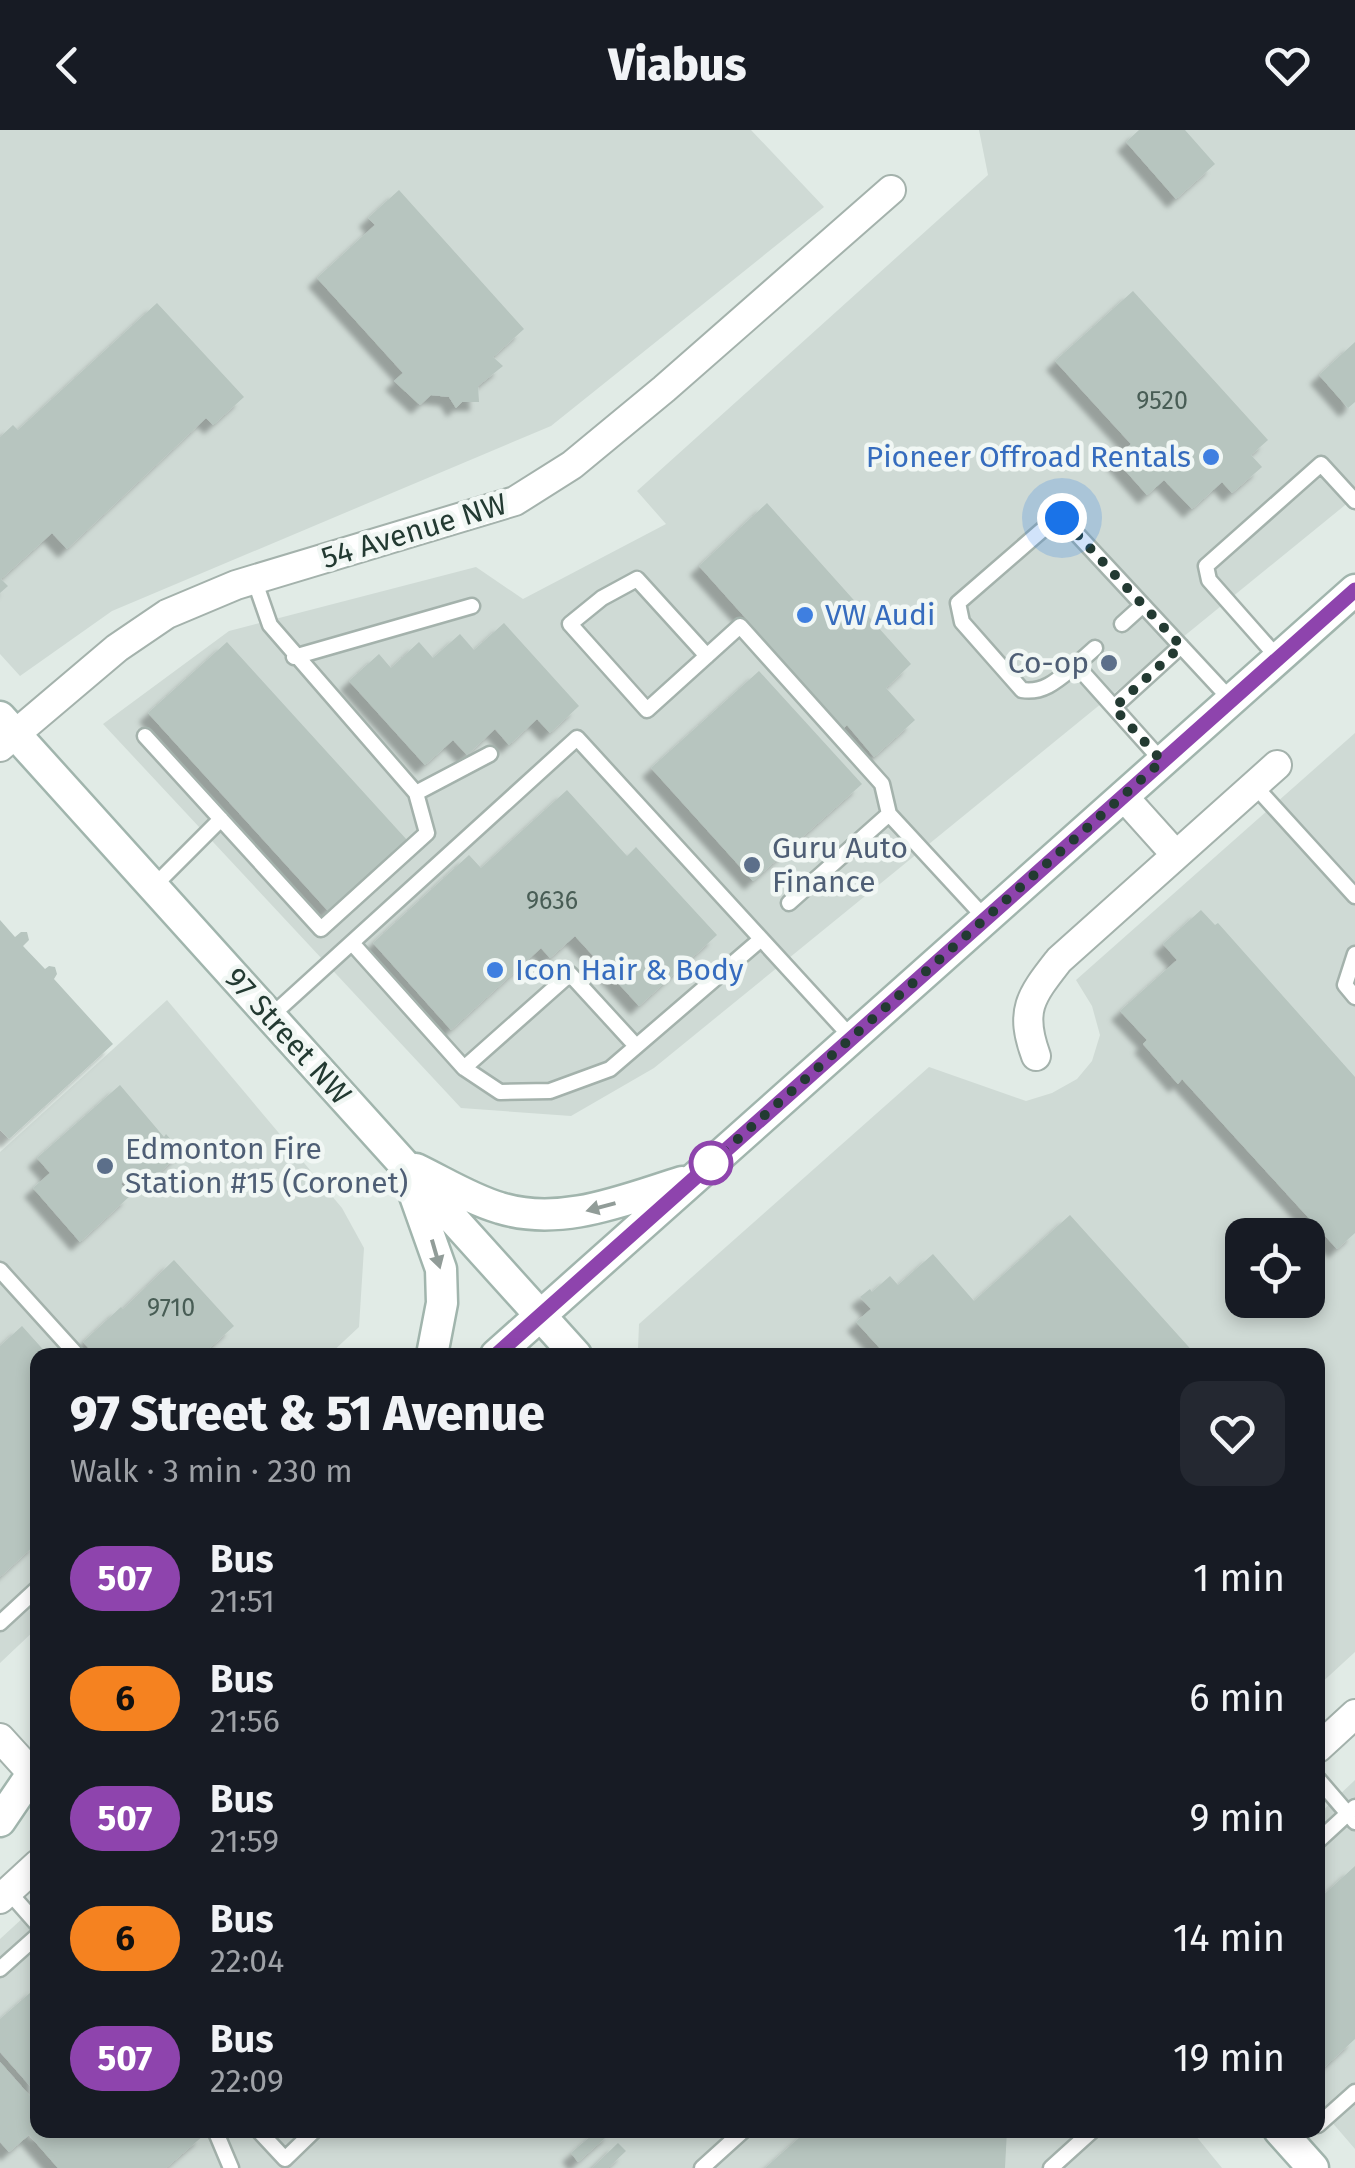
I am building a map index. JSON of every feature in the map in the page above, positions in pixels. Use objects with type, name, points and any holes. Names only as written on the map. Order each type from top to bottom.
[{"type":"main road","points":[[504,1348],[1355,590]]},
{"type":"main road","name":"97 Street NW","points":[[5,732],[272,1016],[570,1348]]},
{"type":"main road","points":[[402,1162],[500,1208],[542,1214],[582,1212],[694,1178]]},
{"type":"main road","points":[[402,1162],[441,1268],[442,1303],[433,1348]]},
{"type":"main road","points":[[0,1784],[30,1770]]},
{"type":"main road","points":[[0,1822],[30,1774]]},
{"type":"street","name":"54 Avenue NW","points":[[5,732],[167,614],[254,580],[515,501],[572,465],[649,402],[891,190]]},
{"type":"street","points":[[1036,1056],[1026,1030],[1030,997],[1059,960],[1277,765]]},
{"type":"street","points":[[1123,796],[1176,855]]},
{"type":"street","points":[[1325,1742],[1355,1714]]},
{"type":"street","points":[[0,1738],[30,1764]]},
{"type":"street","points":[[4,1895],[30,1873]]},
{"type":"lane","points":[[1278,658],[1209,580],[1206,566],[1322,464],[1355,501]]},
{"type":"lane","points":[[1096,648],[1046,687],[1022,690],[962,622],[958,604],[1056,518],[1062,518],[1231,700]]},
{"type":"lane","points":[[707,656],[636,579],[602,598],[570,624],[647,710],[707,656],[740,626],[882,784],[889,814],[986,918]]},
{"type":"lane","points":[[145,736],[320,928],[427,833],[416,792],[270,626],[254,580]]},
{"type":"lane","points":[[1122,624],[1144,605]]},
{"type":"lane","points":[[294,657],[472,606]]},
{"type":"lane","points":[[1114,708],[1181,646]]},
{"type":"lane","points":[[1076,665],[1162,761]]},
{"type":"lane","points":[[272,1016],[577,738],[852,1038]]},
{"type":"lane","points":[[416,792],[490,754]]},
{"type":"lane","points":[[1254,786],[1355,896]]},
{"type":"lane","points":[[789,903],[889,814]]},
{"type":"lane","points":[[153,888],[220,819]]},
{"type":"lane","points":[[352,943],[464,1068],[500,1092],[550,1091],[610,1069],[760,940]]},
{"type":"lane","points":[[1355,954],[1345,985],[1355,997]]},
{"type":"lane","points":[[464,1068],[570,974],[636,1046]]},
{"type":"lane","points":[[0,1270],[71,1348]]},
{"type":"lane","points":[[0,1623],[30,1595]]},
{"type":"lane","points":[[1325,1786],[1353,1814],[1325,1836]]},
{"type":"lane","points":[[4,1895],[30,1918]]},
{"type":"lane","points":[[0,1970],[30,1942]]},
{"type":"lane","points":[[1325,2120],[1355,2092]]},
{"type":"lane","points":[[219,2138],[230,2168]]},
{"type":"lane","points":[[265,2138],[285,2159],[307,2138]]},
{"type":"lane","points":[[702,2168],[735,2138]]},
{"type":"lane","points":[[1051,2168],[1083,2138]]},
{"type":"shaded area","points":[[0,130],[751,130],[824,207],[551,426],[112,611],[20,676],[0,654]]},
{"type":"shaded area","points":[[979,130],[1355,130],[1355,497],[654,1068],[571,1116],[461,1108],[103,724],[229,631],[476,567],[523,599],[666,524],[637,491],[988,175]]},
{"type":"shaded area","points":[[1355,733],[1355,1652],[1325,1680],[1325,1348],[638,1348],[639,1324],[929,1067],[1026,1101],[1077,1079],[1092,1061],[1100,1035],[1092,1006],[1076,980]]},
{"type":"shaded area","points":[[167,1000],[342,1208],[364,1248],[359,1327],[336,1348],[30,1348],[30,1635],[0,1663],[0,1152]]},
{"type":"shaded area","points":[[1355,1780],[1355,2149],[1325,2114],[1325,1808]]},
{"type":"shaded area","points":[[30,1911],[30,2138],[1198,2138],[1222,2168],[0,2168],[0,1939]]},
{"type":"building","points":[[1139,130],[1185,130],[1215,164],[1176,199],[1126,142]]},
{"type":"building","points":[[399,190],[524,329],[493,357],[503,366],[478,386],[479,402],[462,402],[456,408],[449,397],[431,395],[420,405],[394,381],[403,373],[317,278],[375,225],[368,218]]},
{"type":"building","points":[[1133,291],[1268,440],[1251,455],[1262,467],[1232,493],[1222,482],[1192,509],[1164,480],[1147,495],[1115,459],[1131,444],[1055,361]]},
{"type":"building","points":[[157,303],[244,397],[213,425],[206,418],[67,549],[52,533],[1,579],[8,586],[0,593],[0,437],[13,425],[18,430]]},
{"type":"building","points":[[1355,342],[1355,402],[1348,408],[1319,375]]},
{"type":"building","name":"VW Audi","points":[[767,503],[911,664],[886,688],[915,720],[874,757],[699,566]]},
{"type":"building","points":[[504,623],[579,706],[550,733],[537,719],[509,745],[495,729],[467,755],[453,740],[425,765],[349,681],[379,654],[391,668],[419,642],[433,658],[460,634],[474,650]]},
{"type":"building","points":[[227,642],[407,840],[328,911],[148,713]]},
{"type":"building","points":[[759,671],[862,784],[753,881],[651,768]]},
{"type":"building","points":[[567,790],[627,856],[636,847],[717,935],[639,1006],[575,936],[550,958],[541,948],[451,1030],[373,943],[469,855],[481,868]]},
{"type":"building","points":[[1201,910],[1215,925],[1218,923],[1355,1077],[1355,1233],[1337,1249],[1325,1236],[1325,1218],[1309,1218],[1182,1079],[1178,1084],[1143,1044],[1147,1040],[1120,1011],[1177,960],[1163,944]]},
{"type":"building","points":[[0,920],[15,937],[27,932],[29,940],[23,946],[45,969],[55,967],[54,979],[113,1044],[9,1139],[0,1130]]},
{"type":"building","name":"Edmonton Fire Station #15 (Coronet)","points":[[120,1085],[164,1137],[166,1134],[182,1152],[149,1182],[143,1176],[135,1183],[129,1177],[121,1184],[131,1195],[80,1242],[33,1188],[50,1173],[37,1158]]},
{"type":"building","points":[[1070,1215],[1190,1348],[880,1348],[856,1322],[871,1309],[860,1297],[890,1276],[898,1285],[933,1254],[974,1301]]},
{"type":"building","points":[[174,1260],[234,1326],[210,1348],[89,1348],[83,1342]]},
{"type":"building","points":[[22,1326],[42,1348],[30,1348],[30,1549],[0,1577],[0,1346]]},
{"type":"building","points":[[1355,1866],[1355,2039],[1325,2067],[1325,1894]]},
{"type":"building","points":[[30,1993],[30,2086],[0,2052],[0,2019]]},
{"type":"building","points":[[0,2062],[30,2096],[30,2136],[9,2152],[0,2142]]},
{"type":"building","points":[[32,2138],[201,2138],[166,2168],[58,2168]]},
{"type":"building","points":[[589,2138],[605,2138],[578,2162],[571,2153]]},
{"type":"building","points":[[799,2138],[1007,2138],[1005,2168],[765,2168]]},
{"type":"building","points":[[618,2143],[626,2151],[608,2168],[592,2168]]},
{"type":"bus line","name":"507","points":[[504,1348],[1355,590]]},
{"type":"place","name":"Pioneer Offroad Rentals","points":[[1211,457]]},
{"type":"place","name":"VW Audi","points":[[805,615]]},
{"type":"place","name":"Co-op","points":[[1109,663]]},
{"type":"place","name":"Guru Auto Finance","points":[[752,865]]},
{"type":"place","name":"Icon Hair & Body","points":[[495,970]]},
{"type":"place","name":"Edmonton Fire Station #15 (Coronet)","points":[[105,1166]]},
{"type":"route","points":[[711,1163],[1162,761],[1114,708],[1181,646],[1062,518]]}]
